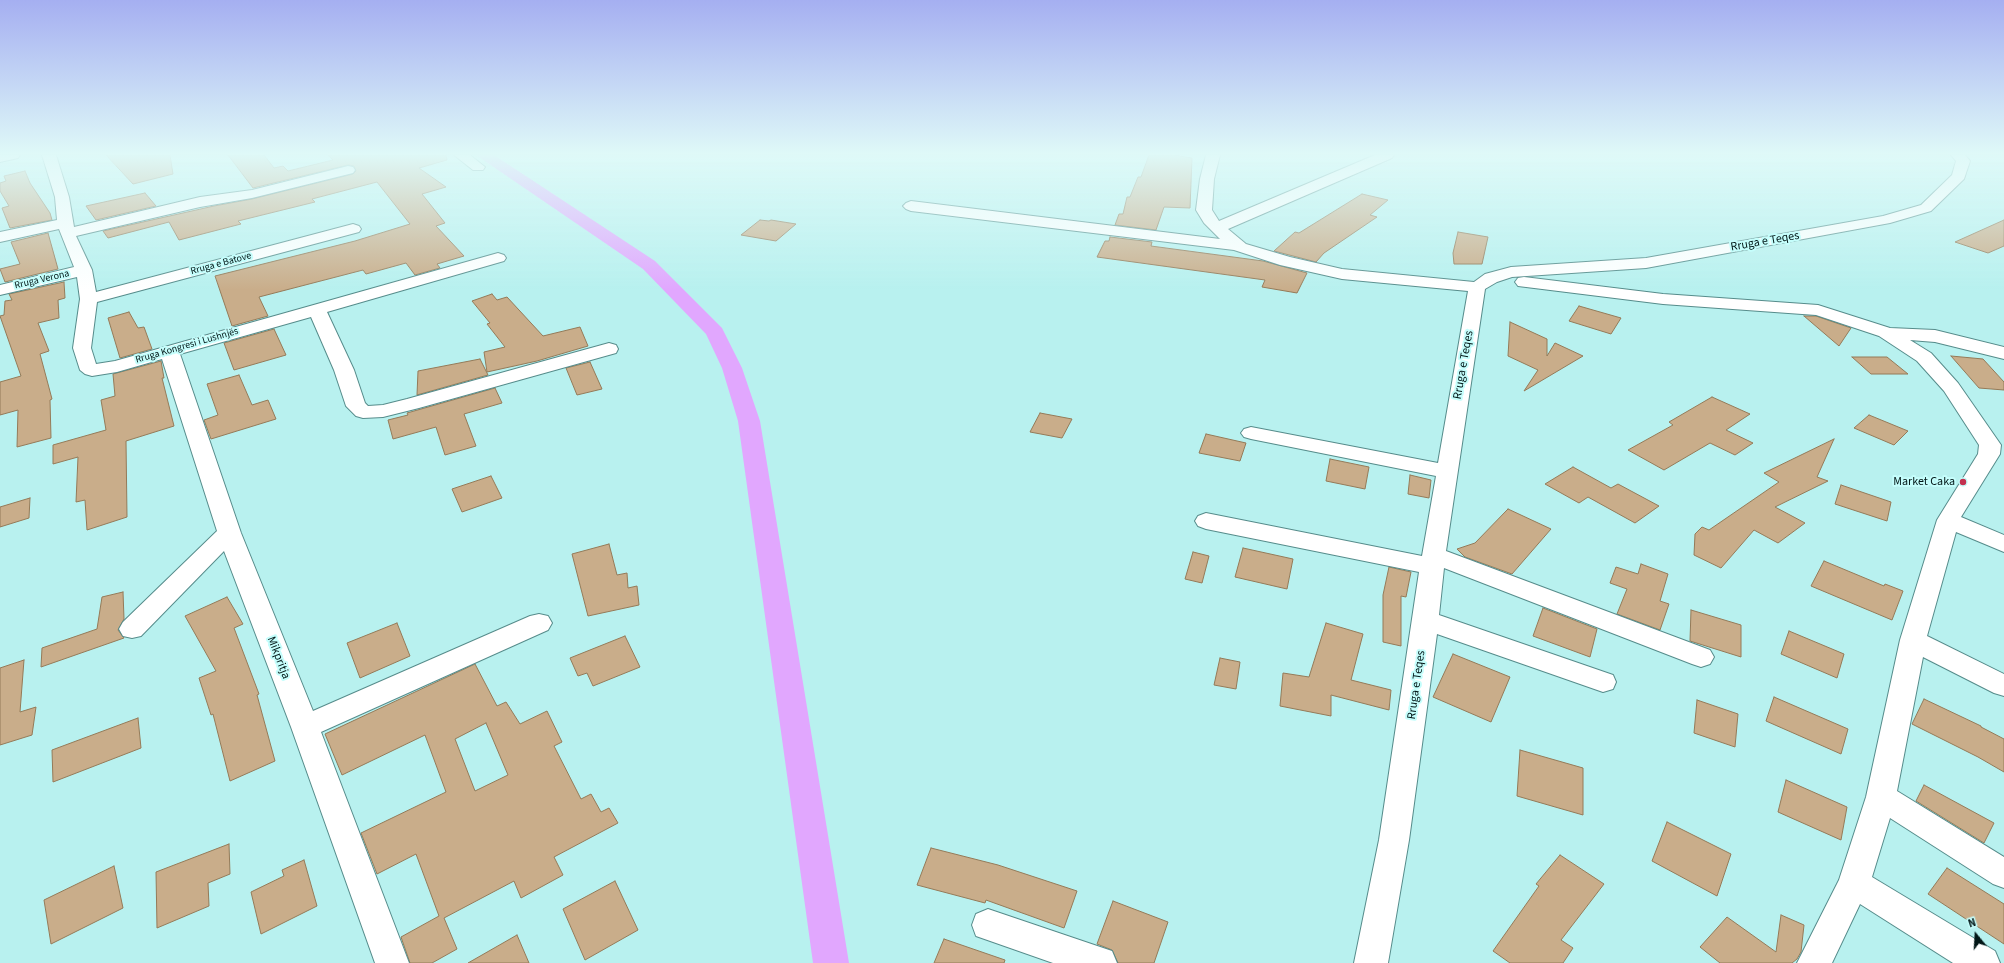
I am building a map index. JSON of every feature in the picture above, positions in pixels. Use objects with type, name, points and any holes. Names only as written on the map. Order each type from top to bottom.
[{"type":"street","name":"Rruga Kongresi i Lushnjës","points":[[62,200],[66,228],[84,270],[89,299],[82,348],[87,366],[92,370],[117,366],[169,350],[317,310],[498,258]]},
{"type":"street","points":[[0,237],[66,228],[213,200]]},
{"type":"street","points":[[1205,200],[1204,210],[1209,220],[1240,247]]},
{"type":"street","points":[[1217,228],[1282,200]]},
{"type":"street","name":"Rruga e Teqes","points":[[1371,963],[1394,840],[1446,471],[1484,282],[1511,272],[1646,263],[1885,220],[1926,208],[1934,200]]},
{"type":"street","points":[[911,206],[1240,247],[1286,262],[1342,274],[1484,282],[1662,299],[1818,310],[1885,332],[1924,357],[1951,387],[1997,448],[1989,454],[1948,520],[1913,640],[1881,797],[1854,883],[1814,963]]},
{"type":"street","name":"Rruga e Batove","points":[[89,299],[353,229]]},
{"type":"street","name":"Rruga Verona","points":[[0,290],[84,270]]},
{"type":"street","points":[[317,310],[344,370],[356,406],[363,412],[383,410],[412,404],[609,349]]},
{"type":"street","points":[[1885,332],[1935,336],[2004,354]]},
{"type":"street","name":"Mikpritja","points":[[169,350],[230,533],[305,728],[392,963]]},
{"type":"street","points":[[1251,433],[1446,471]]},
{"type":"street","points":[[1948,520],[2004,544]]},
{"type":"street","points":[[1206,521],[1433,560],[1701,657]]},
{"type":"street","points":[[132,629],[230,533]]},
{"type":"street","points":[[1426,620],[1603,682]]},
{"type":"street","points":[[305,728],[539,622]]},
{"type":"street","points":[[1913,640],[2004,686]]},
{"type":"street","points":[[1881,797],[2004,874]]},
{"type":"street","points":[[1854,883],[1983,963]]},
{"type":"street","points":[[988,925],[1100,963]]},
{"type":"building","points":[[5,200],[41,200],[50,213],[52,220],[10,228],[2,208],[9,206]]},
{"type":"building","points":[[114,200],[151,200],[156,206],[96,220],[86,206]]},
{"type":"building","points":[[247,200],[313,200],[315,202],[238,221],[241,224],[179,240],[169,222],[108,238],[103,231]]},
{"type":"building","points":[[391,200],[427,200],[445,223],[436,226],[464,256],[437,264],[440,268],[415,275],[406,263],[366,274],[363,270],[259,297],[268,316],[232,326],[215,276],[355,241],[410,224]]},
{"type":"building","points":[[1126,200],[1190,200],[1190,208],[1164,207],[1156,230],[1115,225],[1119,214],[1123,214]]},
{"type":"building","points":[[1352,200],[1388,200],[1370,215],[1377,217],[1324,253],[1316,262],[1274,251],[1295,232],[1299,233]]},
{"type":"building","points":[[760,220],[771,220],[796,224],[776,241],[741,235]]},
{"type":"building","points":[[2004,220],[2004,246],[1988,253],[1955,242]]},
{"type":"building","points":[[1458,232],[1488,237],[1482,264],[1454,264],[1453,253]]},
{"type":"building","points":[[48,233],[58,269],[5,282],[0,269],[20,264],[11,242]]},
{"type":"building","points":[[1110,237],[1152,242],[1151,246],[1263,261],[1307,273],[1297,293],[1262,287],[1265,280],[1097,257],[1105,241],[1109,241]]},
{"type":"building","points":[[64,282],[65,298],[58,300],[59,318],[38,323],[49,351],[40,354],[52,399],[50,400],[51,438],[17,447],[18,410],[0,415],[0,382],[21,376],[0,316],[4,315],[5,301],[12,300],[9,294]]},
{"type":"building","points":[[492,294],[497,300],[507,297],[543,336],[580,327],[588,346],[537,361],[487,372],[484,352],[505,347],[487,324],[490,323],[472,301]]},
{"type":"building","points":[[1579,306],[1621,318],[1611,334],[1569,321]]},
{"type":"building","points":[[129,312],[138,328],[144,327],[152,349],[120,358],[108,318]]},
{"type":"building","points":[[1804,316],[1816,316],[1851,328],[1839,346]]},
{"type":"building","points":[[1510,322],[1547,339],[1547,356],[1555,343],[1583,356],[1524,391],[1538,370],[1508,356]]},
{"type":"building","points":[[274,329],[286,355],[234,370],[224,343]]},
{"type":"building","points":[[1951,356],[1983,359],[2004,382],[2004,390],[1979,388]]},
{"type":"building","points":[[1852,357],[1887,357],[1908,374],[1871,374]]},
{"type":"building","points":[[480,359],[488,375],[417,395],[418,371]]},
{"type":"building","points":[[161,361],[164,378],[162,378],[174,426],[126,441],[127,517],[87,530],[85,500],[76,502],[78,457],[53,464],[53,445],[106,430],[101,400],[115,396],[113,374]]},
{"type":"building","points":[[590,362],[602,389],[577,395],[566,368]]},
{"type":"building","points":[[239,375],[252,405],[268,400],[276,419],[211,439],[204,420],[218,415],[207,384]]},
{"type":"building","points":[[495,388],[502,403],[464,414],[476,446],[445,455],[436,427],[393,439],[388,420],[408,415],[407,413]]},
{"type":"building","points":[[1712,397],[1750,414],[1726,430],[1753,443],[1735,455],[1710,443],[1664,470],[1628,450],[1673,425],[1669,422]]},
{"type":"building","points":[[1040,413],[1072,419],[1062,438],[1030,432]]},
{"type":"building","points":[[1869,415],[1908,431],[1894,445],[1854,428]]},
{"type":"building","points":[[1206,434],[1246,443],[1240,461],[1199,453]]},
{"type":"building","points":[[1834,439],[1817,477],[1828,481],[1775,507],[1805,523],[1778,543],[1754,530],[1721,568],[1694,555],[1695,534],[1702,527],[1709,530],[1779,482],[1764,473]]},
{"type":"building","points":[[1330,459],[1369,467],[1365,489],[1326,481]]},
{"type":"building","points":[[1573,467],[1611,488],[1618,484],[1659,506],[1635,523],[1588,497],[1579,503],[1545,484]]},
{"type":"building","points":[[1410,475],[1431,480],[1429,498],[1408,494]]},
{"type":"building","points":[[491,476],[502,498],[462,512],[452,489]]},
{"type":"building","points":[[1841,485],[1891,502],[1887,521],[1835,504]]},
{"type":"building","points":[[30,498],[29,518],[0,527],[0,507]]},
{"type":"building","points":[[1508,509],[1551,529],[1512,574],[1465,557],[1457,549],[1475,543]]},
{"type":"building","points":[[609,544],[617,575],[627,573],[628,588],[637,586],[639,605],[588,616],[572,554]]},
{"type":"building","points":[[1243,548],[1293,559],[1287,589],[1235,577]]},
{"type":"building","points":[[1193,552],[1209,556],[1202,583],[1185,579]]},
{"type":"building","points":[[1824,561],[1884,586],[1885,584],[1903,591],[1892,620],[1811,586]]},
{"type":"building","points":[[1641,564],[1668,574],[1660,601],[1669,604],[1660,630],[1617,614],[1627,589],[1610,583],[1616,567],[1638,574]]},
{"type":"building","points":[[1389,567],[1411,572],[1406,597],[1401,596],[1401,646],[1383,642],[1383,595]]},
{"type":"building","points":[[123,592],[124,619],[118,630],[124,638],[41,667],[42,648],[97,629],[102,597]]},
{"type":"building","points":[[227,597],[243,624],[234,628],[259,694],[257,695],[275,761],[230,781],[213,714],[211,715],[199,678],[216,671],[185,616]]},
{"type":"building","points":[[1543,608],[1597,629],[1590,657],[1533,636]]},
{"type":"building","points":[[1691,610],[1741,625],[1741,657],[1690,641]]},
{"type":"building","points":[[397,623],[410,656],[360,678],[347,643]]},
{"type":"building","points":[[1326,623],[1363,634],[1351,680],[1391,690],[1389,710],[1331,695],[1331,716],[1280,706],[1283,673],[1309,677]]},
{"type":"building","points":[[1789,631],[1844,654],[1837,678],[1781,654]]},
{"type":"building","points":[[625,636],[640,667],[593,686],[587,673],[578,676],[570,658]]},
{"type":"building","points":[[1453,654],[1510,677],[1491,722],[1433,697]]},
{"type":"building","points":[[1220,658],[1240,662],[1236,689],[1214,685]]},
{"type":"building","points":[[24,660],[20,712],[36,707],[32,735],[0,745],[0,668]]},
{"type":"building","points":[[475,664],[497,706],[506,702],[520,724],[547,711],[562,742],[554,746],[581,799],[591,794],[601,812],[609,808],[618,823],[554,857],[563,875],[521,898],[514,881],[444,918],[457,949],[432,963],[410,963],[401,937],[439,916],[416,854],[377,874],[361,833],[446,792],[425,735],[342,775],[325,734]],"holes":[[[486,723],[508,775],[475,791],[455,739]]]},
{"type":"building","points":[[1774,697],[1848,729],[1841,754],[1766,721]]},
{"type":"building","points":[[1924,699],[1981,726],[2004,739],[2004,772],[1978,757],[1912,724]]},
{"type":"building","points":[[1697,700],[1738,714],[1735,747],[1694,733]]},
{"type":"building","points":[[138,718],[141,748],[53,782],[52,750]]},
{"type":"building","points":[[1520,750],[1583,768],[1583,815],[1517,796]]},
{"type":"building","points":[[1786,780],[1847,807],[1841,840],[1778,812]]},
{"type":"building","points":[[1924,785],[1994,823],[1984,843],[1916,801]]},
{"type":"building","points":[[1667,822],[1731,854],[1717,896],[1652,861]]},
{"type":"building","points":[[229,844],[230,874],[208,883],[209,906],[157,928],[156,872]]},
{"type":"building","points":[[931,848],[998,865],[1077,891],[1064,928],[986,900],[985,903],[917,885]]},
{"type":"building","points":[[1560,855],[1604,884],[1561,940],[1573,948],[1563,963],[1510,963],[1493,951],[1539,886],[1536,884]]},
{"type":"building","points":[[304,860],[317,906],[261,934],[251,892],[284,876],[282,870]]},
{"type":"building","points":[[114,866],[123,908],[51,944],[44,900]]},
{"type":"building","points":[[1947,868],[2004,904],[2004,944],[1928,894]]},
{"type":"building","points":[[615,881],[638,930],[585,960],[563,909]]},
{"type":"building","points":[[1113,901],[1168,922],[1154,963],[1118,963],[1112,950],[1097,944]]},
{"type":"building","points":[[1781,915],[1804,925],[1801,952],[1797,959],[1792,963],[1720,963],[1700,947],[1727,917],[1776,952]]},
{"type":"building","points":[[517,935],[529,963],[468,963]]},
{"type":"building","points":[[944,939],[1005,960],[1004,963],[934,963]]},
{"type":"waterway","points":[[551,200],[649,265],[715,332],[732,368],[749,421],[831,963]]},
{"type":"place","name":"Market Caka","points":[[1963,482]]}]
